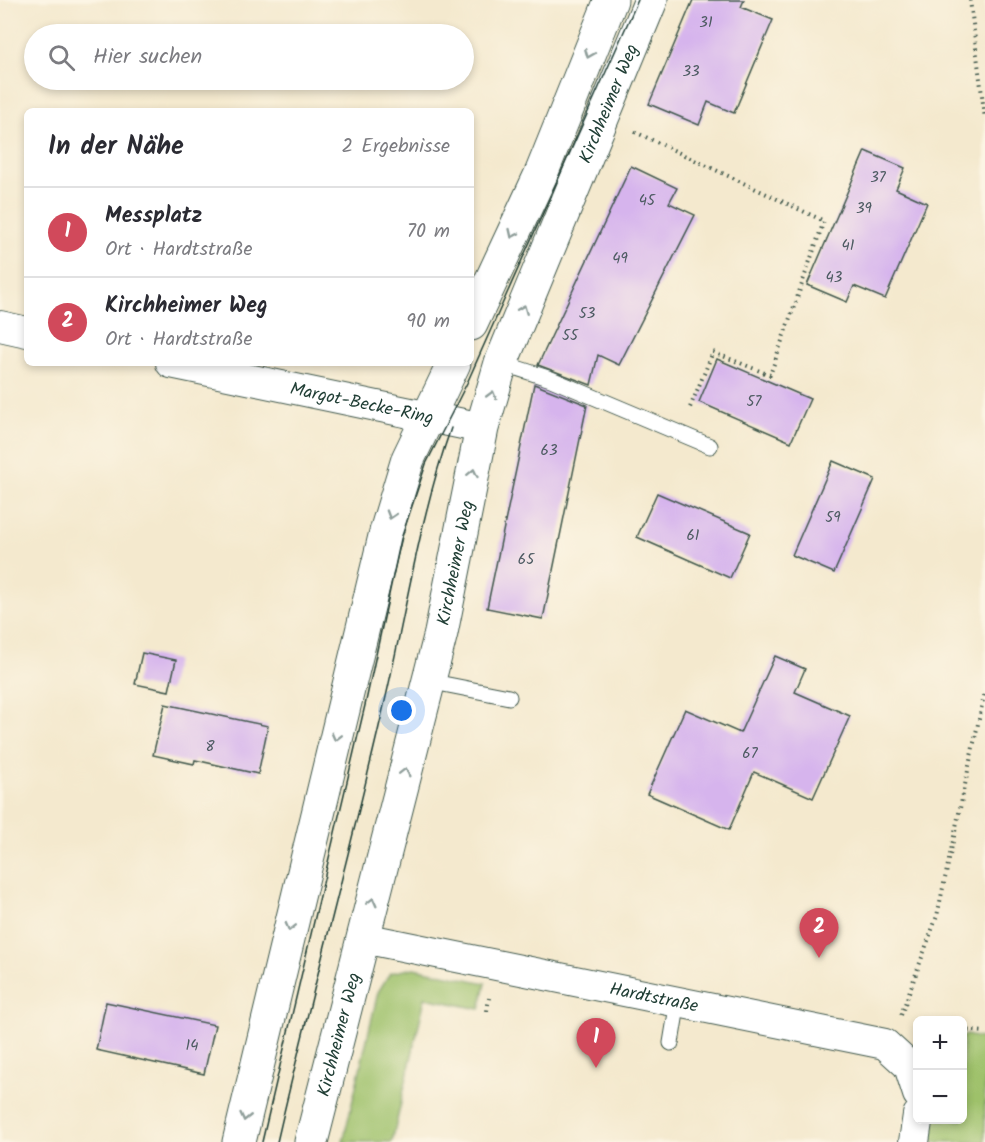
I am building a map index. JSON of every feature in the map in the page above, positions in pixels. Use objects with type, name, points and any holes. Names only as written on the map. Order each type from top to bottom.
[{"type":"street","name":"Kirchheimer Weg","points":[[474,318],[541,174],[611,0]]},
{"type":"street","name":"Kirchheimer Weg","points":[[311,1142],[441,633],[482,428],[501,363],[651,0]]},
{"type":"street","points":[[0,326],[24,331]]},
{"type":"street","name":"Margot-Becke-Ring","points":[[186,366],[482,428]]},
{"type":"street","points":[[240,1142],[386,532],[408,459],[453,366]]},
{"type":"street","name":"Hardtstraße","points":[[363,938],[885,1044]]},
{"type":"street","points":[[885,1044],[909,1066],[913,1078]]},
{"type":"street","points":[[914,1142],[917,1124]]},
{"type":"lane","points":[[501,363],[551,379],[710,446]]},
{"type":"lane","points":[[428,681],[509,697]]},
{"type":"lane","points":[[671,1043],[678,1001]]},
{"type":"path","points":[[970,0],[985,120]]},
{"type":"path","points":[[602,116],[824,221],[770,375],[713,352],[679,433]]},
{"type":"path","points":[[885,1044],[905,1008],[937,916],[985,691]]},
{"type":"path","points":[[967,1030],[985,1032]]},
{"type":"green space","points":[[414,968],[486,983],[480,1009],[425,998],[392,1142],[343,1142],[378,992],[390,973]]},
{"type":"green space","points":[[967,1035],[985,1039],[985,1142],[932,1142],[934,1124],[967,1124]]},
{"type":"building","points":[[693,0],[744,0],[741,7],[773,20],[734,113],[708,102],[699,125],[649,104]]},
{"type":"building","points":[[865,151],[905,168],[896,189],[927,203],[885,299],[854,286],[847,302],[807,285]]},
{"type":"building","points":[[631,166],[677,188],[669,203],[695,215],[619,365],[598,355],[591,385],[538,365]]},
{"type":"building","points":[[717,359],[810,399],[791,442],[699,402]]},
{"type":"building","points":[[534,384],[587,405],[543,619],[487,608]]},
{"type":"building","points":[[833,461],[875,479],[834,573],[792,555]]},
{"type":"building","points":[[657,493],[750,533],[730,578],[637,537]]},
{"type":"building","points":[[142,653],[176,660],[169,691],[135,684]]},
{"type":"building","points":[[775,656],[805,669],[795,692],[850,716],[813,798],[754,772],[729,830],[647,794],[685,709],[740,733]]},
{"type":"building","points":[[165,704],[268,726],[258,774],[195,760],[194,764],[153,755]]},
{"type":"building","points":[[106,1002],[215,1025],[204,1074],[96,1050]]},
{"type":"tram line","points":[[262,1142],[366,701],[401,539],[426,464],[467,383],[638,0]]},
{"type":"tram line","points":[[277,1142],[372,756],[422,529],[451,428]]},
{"type":"place","name":"Kirchheimer Weg","points":[[819,958]]},
{"type":"place","name":"Messplatz","points":[[596,1068]]}]
